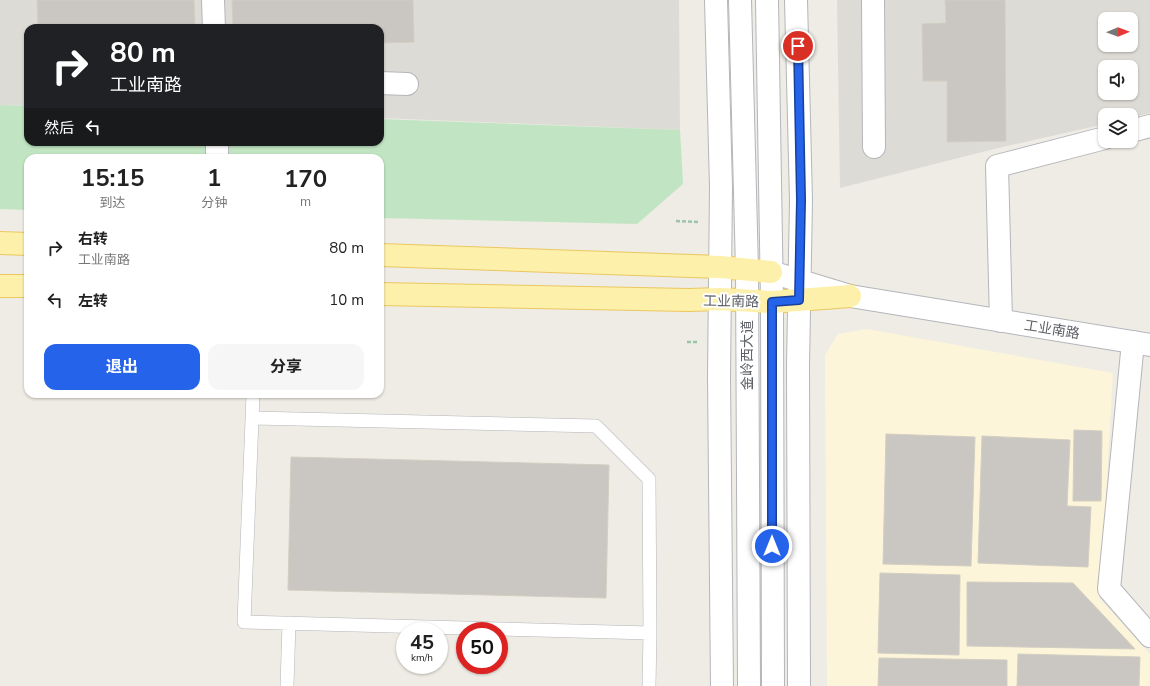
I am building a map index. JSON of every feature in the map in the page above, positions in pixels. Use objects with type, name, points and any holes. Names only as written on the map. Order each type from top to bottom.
[{"type":"main road","points":[[0,243],[24,244]]},
{"type":"main road","points":[[384,256],[720,266],[771,272]]},
{"type":"main road","points":[[0,286],[24,286]]},
{"type":"main road","name":"工业南路","points":[[384,294],[689,300],[720,299],[772,302],[799,290],[850,296]]},
{"type":"street","points":[[213,0],[214,24]]},
{"type":"street","points":[[716,0],[721,187],[719,377],[722,686]]},
{"type":"street","name":"金岭西大道","points":[[740,0],[747,269],[749,686]]},
{"type":"street","name":"金岭西大道","points":[[767,0],[772,302],[773,686]]},
{"type":"street","points":[[796,0],[801,200],[798,380],[799,686]]},
{"type":"street","points":[[873,0],[874,148]]},
{"type":"street","points":[[384,83],[407,84]]},
{"type":"street","points":[[1138,129],[1150,126]]},
{"type":"street","points":[[1001,321],[997,166],[1098,140]]},
{"type":"street","points":[[771,272],[799,290]]},
{"type":"street","name":"工业南路","points":[[850,296],[1142,344]]},
{"type":"street","points":[[1142,344],[1109,589],[1150,636]]},
{"type":"lane","points":[[254,398],[244,622],[650,633]]},
{"type":"lane","points":[[253,418],[596,426],[649,479],[649,686]]},
{"type":"lane","points":[[287,686],[289,623]]},
{"type":"shaded area","points":[[0,0],[679,0],[680,130],[384,118],[384,24],[24,24],[24,106],[0,105]]},
{"type":"shaded area","points":[[837,0],[1150,0],[1150,113],[1138,116],[1138,108],[1098,108],[1098,126],[994,149],[840,188]]},
{"type":"shaded area","points":[[867,329],[1113,373],[1100,599],[1150,654],[1150,686],[827,686],[825,355],[838,334]]},
{"type":"green space","points":[[0,105],[24,106],[24,146],[384,146],[384,119],[680,130],[683,184],[637,224],[384,218],[384,154],[24,154],[24,210],[0,209]]},
{"type":"building","points":[[37,0],[194,0],[195,24],[38,24]]},
{"type":"building","points":[[232,0],[413,0],[414,42],[384,43],[384,24],[233,24]]},
{"type":"building","points":[[945,0],[1005,0],[1006,141],[947,142],[947,81],[923,81],[922,24],[946,23]]},
{"type":"building","points":[[1074,430],[1102,431],[1101,501],[1073,501]]},
{"type":"building","points":[[886,434],[975,437],[971,566],[883,564]]},
{"type":"building","points":[[982,436],[1070,440],[1067,506],[1091,507],[1088,567],[978,563]]},
{"type":"building","points":[[291,457],[609,465],[606,598],[288,590]]},
{"type":"building","points":[[880,573],[960,575],[959,655],[878,653]]},
{"type":"building","points":[[967,582],[1073,583],[1135,649],[967,646]]},
{"type":"building","points":[[1018,654],[1140,657],[1139,686],[1017,686]]},
{"type":"building","points":[[879,658],[1007,660],[1007,686],[878,686]]},
{"type":"route","points":[[772,546],[772,302],[799,300],[801,200],[798,46]]}]
